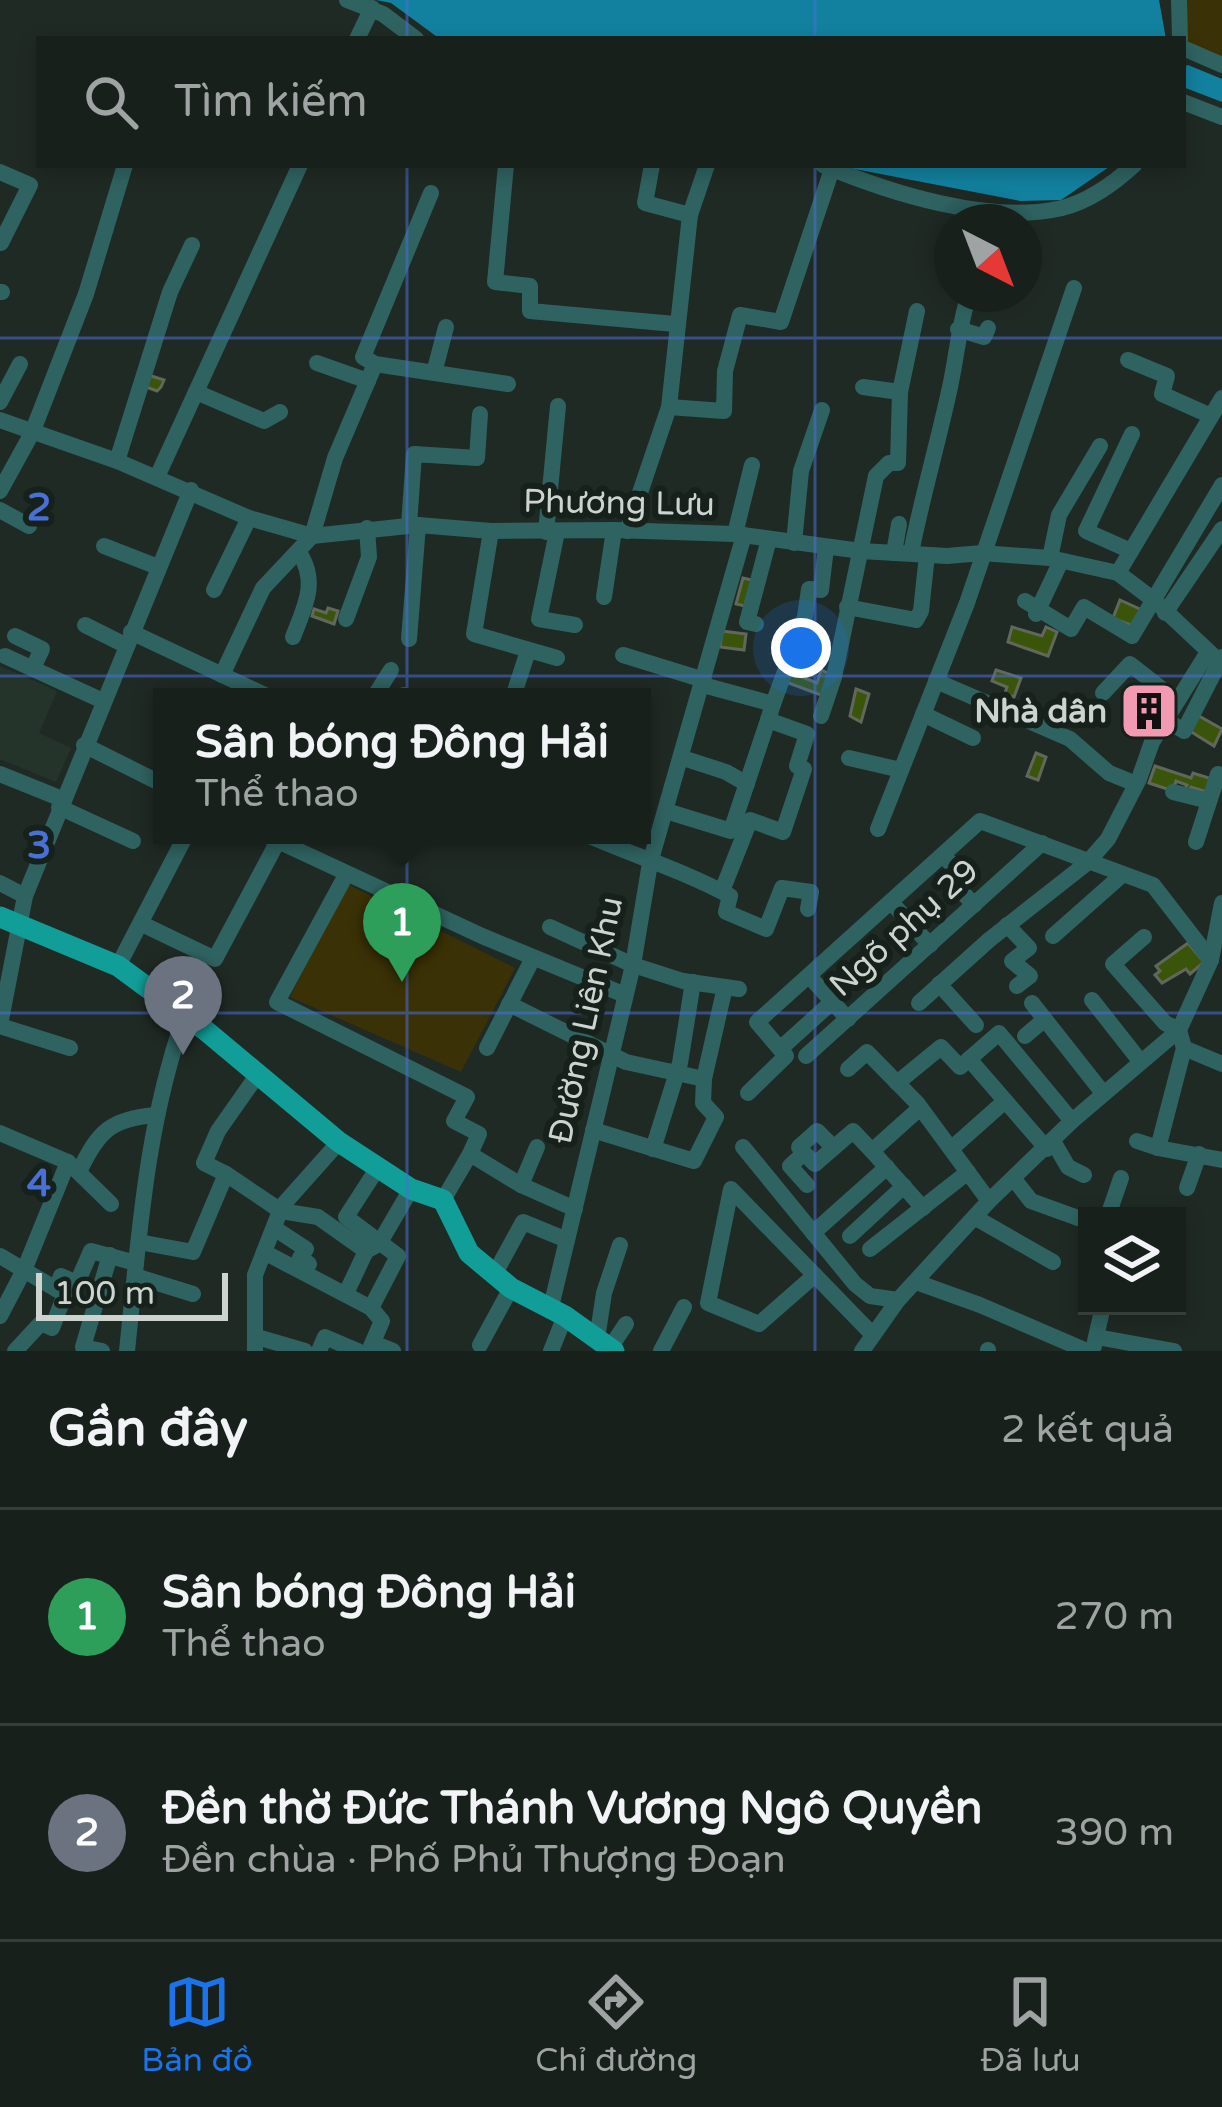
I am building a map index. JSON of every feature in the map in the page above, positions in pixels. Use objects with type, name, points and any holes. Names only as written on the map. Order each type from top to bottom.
[{"type":"main road","points":[[10,922],[118,966],[339,1142],[411,1189],[443,1200],[469,1253],[502,1281],[607,1346]]},
{"type":"street","points":[[347,0],[372,8],[412,36]]},
{"type":"street","points":[[1179,0],[1180,36]]},
{"type":"street","points":[[358,36],[372,8]]},
{"type":"street","points":[[1186,49],[1222,65]]},
{"type":"street","points":[[1186,103],[1222,117]]},
{"type":"street","points":[[0,490],[32,433],[86,294],[124,168]]},
{"type":"street","points":[[158,477],[299,168]]},
{"type":"street","points":[[506,168],[495,281],[530,286],[530,311],[675,324]]},
{"type":"street","points":[[651,168],[644,203],[691,215]]},
{"type":"street","points":[[604,597],[621,531],[669,407],[691,215],[706,168]]},
{"type":"street","points":[[669,407],[724,411],[725,371],[740,315],[781,322],[827,168]]},
{"type":"street","points":[[829,168],[880,189],[943,204]]},
{"type":"street","points":[[1042,209],[1079,202],[1130,168]]},
{"type":"street","points":[[0,172],[29,185],[2,243]]},
{"type":"street","points":[[372,373],[363,357],[431,193]]},
{"type":"street","points":[[117,461],[170,292],[192,245]]},
{"type":"street","points":[[878,829],[1012,479],[1074,289]]},
{"type":"street","points":[[821,716],[877,476],[889,463],[898,463],[900,392],[917,311]]},
{"type":"street","points":[[911,554],[963,312]]},
{"type":"street","points":[[434,373],[446,327]]},
{"type":"street","points":[[958,328],[984,337],[988,328]]},
{"type":"street","points":[[1128,360],[1167,376],[1162,394],[1211,416]]},
{"type":"street","points":[[317,363],[372,373],[434,373],[508,384]]},
{"type":"street","points":[[0,402],[20,364]]},
{"type":"street","points":[[85,625],[232,685],[263,588],[312,536],[335,458],[372,373]]},
{"type":"street","points":[[863,387],[900,392]]},
{"type":"street","points":[[196,392],[265,421],[280,412]]},
{"type":"street","points":[[1118,573],[1222,398]]},
{"type":"street","points":[[558,406],[551,532],[539,619],[574,625]]},
{"type":"street","points":[[794,543],[801,471],[822,410]]},
{"type":"street","points":[[409,639],[414,454],[477,458],[480,414]]},
{"type":"street","name":"Phương Lưu","points":[[0,420],[158,477],[249,518],[312,536],[414,525],[491,531],[621,531],[740,535],[861,551],[982,553],[1055,560],[1118,573],[1218,658]]},
{"type":"street","points":[[1131,550],[1086,531],[1132,434]]},
{"type":"street","points":[[1100,446],[1059,515],[1055,560],[1032,610],[1071,629],[1084,607],[1132,636],[1222,527],[1205,514]]},
{"type":"street","name":"Đường Liên Khu","points":[[551,1351],[567,1240],[633,965],[650,863],[704,682],[752,465]]},
{"type":"street","points":[[1160,607],[1222,485]]},
{"type":"street","points":[[70,1048],[0,1026],[10,922],[25,896],[191,490]]},
{"type":"street","points":[[0,510],[28,526]]},
{"type":"street","points":[[214,590],[249,518]]},
{"type":"street","points":[[847,608],[916,620],[921,611],[911,554],[898,524]]},
{"type":"street","points":[[346,620],[369,557],[368,528]]},
{"type":"street","points":[[491,531],[473,634],[557,658]]},
{"type":"street","points":[[756,624],[747,622],[769,539]]},
{"type":"street","points":[[104,546],[158,567]]},
{"type":"street","points":[[666,811],[731,831],[805,617],[809,589],[821,590],[826,548]]},
{"type":"street","points":[[293,637],[308,598],[309,567],[298,551]]},
{"type":"street","points":[[15,636],[42,649],[33,668]]},
{"type":"street","points":[[516,688],[528,651]]},
{"type":"street","points":[[623,655],[704,682],[807,734],[796,766],[804,769],[783,832],[750,820],[722,891]]},
{"type":"street","points":[[5,656],[103,701]]},
{"type":"street","points":[[919,1003],[1087,863],[1108,838],[1152,742],[1178,701],[1218,658]]},
{"type":"street","points":[[1166,720],[1184,730],[1218,658]]},
{"type":"street","points":[[1102,693],[1130,664],[1178,701]]},
{"type":"street","points":[[380,688],[391,670]]},
{"type":"street","points":[[936,681],[1070,740],[1109,773],[1136,784]]},
{"type":"street","points":[[923,714],[973,738]]},
{"type":"street","points":[[84,745],[153,780]]},
{"type":"street","points":[[849,758],[901,770]]},
{"type":"street","points":[[689,760],[747,784]]},
{"type":"street","points":[[0,774],[134,841]]},
{"type":"street","points":[[1196,842],[1218,774],[1222,775]]},
{"type":"street","points":[[1173,791],[1209,801]]},
{"type":"street","points":[[748,1093],[786,1056],[757,1022],[980,821],[1153,885],[1211,960]]},
{"type":"street","name":"Ngõ phụ 29","points":[[806,1056],[1042,843]]},
{"type":"street","points":[[118,966],[182,844]]},
{"type":"street","points":[[142,924],[215,959],[268,844]]},
{"type":"street","points":[[284,844],[625,995]]},
{"type":"street","points":[[607,844],[722,891],[730,896],[726,912],[766,929],[782,888],[811,892],[808,909]]},
{"type":"street","points":[[943,855],[964,878],[956,884],[974,904]]},
{"type":"street","points":[[346,874],[277,1002],[467,1097],[454,1121],[479,1134],[443,1200]]},
{"type":"street","points":[[1053,936],[1122,875]]},
{"type":"street","points":[[0,883],[25,896]]},
{"type":"street","points":[[890,902],[930,945]]},
{"type":"street","points":[[1159,1148],[1182,1039],[1211,960],[1222,903]]},
{"type":"street","points":[[1007,925],[1029,948],[1012,961],[1030,976],[1017,986]]},
{"type":"street","points":[[550,927],[633,965],[732,988],[704,1079],[703,1103],[716,1118],[694,1161],[593,1130]]},
{"type":"street","points":[[1144,938],[1113,964],[1182,1039],[1222,1064]]},
{"type":"street","points":[[487,1048],[533,958]]},
{"type":"street","points":[[808,976],[848,1019]]},
{"type":"street","points":[[653,1149],[677,1072],[693,982]]},
{"type":"street","points":[[939,984],[976,1025]]},
{"type":"street","points":[[1201,989],[1222,997]]},
{"type":"street","points":[[1092,1000],[1140,1061]]},
{"type":"street","points":[[780,1048],[832,1002]]},
{"type":"street","points":[[1032,1003],[1103,1093]]},
{"type":"street","points":[[509,1004],[638,1067],[704,1079]]},
{"type":"street","points":[[127,1351],[155,1115],[164,1072],[185,1015]]},
{"type":"street","points":[[1025,1036],[1044,1019]]},
{"type":"street","points":[[960,1068],[1000,1033],[1072,1121]]},
{"type":"street","points":[[815,1275],[759,1324],[708,1304],[731,1189],[815,1275],[868,1343],[898,1300],[1012,1178],[1140,1061],[1182,1039]]},
{"type":"street","points":[[897,1083],[941,1046],[960,1068],[1005,1101],[1068,1166],[1084,1175]]},
{"type":"street","points":[[848,1069],[867,1052],[920,1108],[989,1202]]},
{"type":"street","points":[[258,1074],[218,1131],[204,1163],[226,1174],[306,1249],[300,1258],[309,1264],[303,1271]]},
{"type":"street","points":[[951,1149],[1005,1101]]},
{"type":"street","points":[[872,1151],[920,1108]]},
{"type":"street","points":[[0,1256],[25,1268],[65,1294],[52,1328],[2,1307],[25,1268],[74,1167],[123,1118],[155,1115]]},
{"type":"street","points":[[807,1185],[790,1166],[804,1153],[815,1164],[853,1131],[923,1208]]},
{"type":"street","points":[[0,1133],[74,1167],[111,1204]]},
{"type":"street","points":[[1137,1141],[1222,1160]]},
{"type":"street","points":[[305,1351],[256,1344],[255,1275],[277,1219],[339,1142]]},
{"type":"street","points":[[521,1185],[537,1147]]},
{"type":"street","points":[[743,1147],[870,1296],[898,1300]]},
{"type":"street","points":[[470,1154],[574,1209]]},
{"type":"street","points":[[1187,1188],[1199,1154]]},
{"type":"street","points":[[813,1233],[886,1167]]},
{"type":"street","points":[[372,1248],[346,1217],[377,1169]]},
{"type":"street","points":[[870,1249],[968,1172]]},
{"type":"street","points":[[139,1243],[193,1252],[226,1174]]},
{"type":"street","points":[[1012,1178],[1031,1201],[1078,1218]]},
{"type":"street","points":[[1111,1207],[1121,1178]]},
{"type":"street","points":[[850,1235],[904,1186]]},
{"type":"street","points":[[349,1287],[411,1189]]},
{"type":"street","points":[[277,1219],[318,1217],[372,1248],[398,1256],[371,1308]]},
{"type":"street","points":[[976,1217],[1053,1262]]},
{"type":"street","points":[[480,1345],[523,1222],[567,1240]]},
{"type":"street","points":[[607,1346],[604,1293],[620,1245]]},
{"type":"street","points":[[56,1288],[61,1276],[77,1283],[91,1250],[194,1294]]},
{"type":"street","points":[[264,1252],[371,1308],[382,1321],[367,1348]]},
{"type":"street","points":[[102,1351],[83,1347],[106,1254]]},
{"type":"street","points":[[916,1282],[1092,1346],[1174,1351]]},
{"type":"street","points":[[661,1351],[685,1306]]},
{"type":"street","points":[[1092,1346],[1101,1315]]},
{"type":"street","points":[[15,1351],[41,1323]]},
{"type":"street","points":[[607,1346],[626,1324]]},
{"type":"street","points":[[319,1351],[325,1337],[393,1351]]},
{"type":"shaded area","points":[[1181,0],[1222,0],[1222,59],[1186,44]]},
{"type":"shaded area","points":[[0,666],[57,691],[39,733],[71,748],[56,782],[0,759]]},
{"type":"shaded area","points":[[347,884],[515,968],[461,1072],[290,997]]},
{"type":"water","points":[[376,0],[1159,0],[1165,36],[436,36],[391,3]]},
{"type":"water","points":[[1186,66],[1222,79],[1222,102],[1186,88]]},
{"type":"water","points":[[850,168],[1108,168],[1061,200],[1020,201]]},
{"type":"building","points":[[145,374],[164,380],[157,391],[141,385]]},
{"type":"building","points":[[743,578],[756,581],[749,607],[736,604]]},
{"type":"building","name":"Nhà dân","points":[[1120,600],[1142,610],[1135,627],[1113,618]]},
{"type":"building","points":[[328,608],[338,611],[334,624],[312,616],[314,609],[326,613]]},
{"type":"building","name":"Nhà dân","points":[[1012,627],[1042,636],[1046,627],[1057,632],[1048,656],[1008,642]]},
{"type":"building","points":[[722,631],[746,634],[744,650],[720,647]]},
{"type":"building","points":[[821,670],[830,674],[821,695],[783,681],[787,671],[817,683]]},
{"type":"building","name":"Nhà dân","points":[[996,670],[1021,678],[1014,697],[1005,693],[1007,687],[992,681]]},
{"type":"building","name":"Nhà dân","points":[[1156,685],[1173,700],[1147,730],[1141,725],[1136,731],[1124,721]]},
{"type":"building","points":[[856,689],[869,694],[861,722],[850,716]]},
{"type":"building","name":"Nhà dân","points":[[1199,716],[1222,729],[1214,746],[1190,731]]},
{"type":"building","name":"Nhà dân","points":[[1036,753],[1046,757],[1038,780],[1027,776]]},
{"type":"building","points":[[1155,766],[1191,778],[1193,773],[1212,779],[1207,792],[1191,787],[1189,791],[1176,781],[1174,788],[1167,789],[1149,783]]},
{"type":"building","points":[[1188,943],[1204,962],[1190,974],[1186,969],[1162,983],[1155,975],[1160,971],[1156,966]]},
{"type":"place","name":"Nhà dân","points":[[1149,711]]},
{"type":"place","name":"Sân bóng Đông Hải","points":[[402,982]]},
{"type":"place","name":"Đền thờ Đức Thánh Vương Ngô Quyền","points":[[183,1055]]}]
